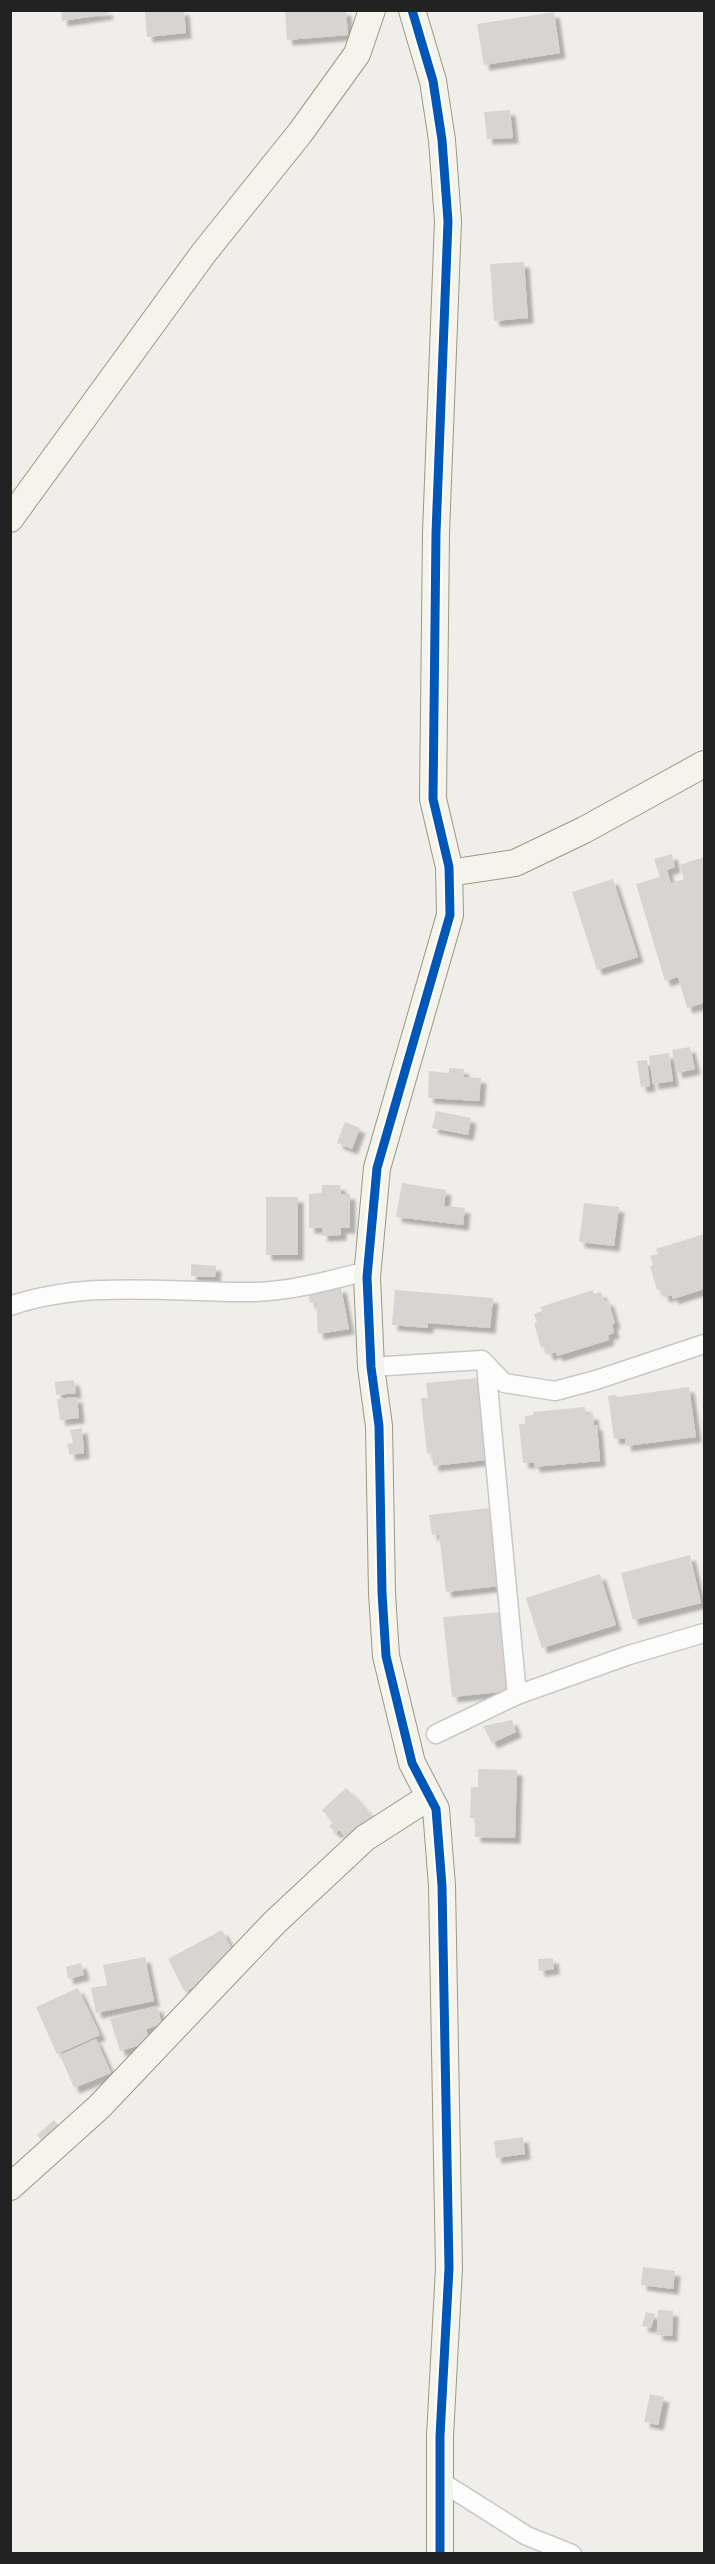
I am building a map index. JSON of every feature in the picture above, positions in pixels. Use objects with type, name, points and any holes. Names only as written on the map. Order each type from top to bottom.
[{"type":"street","points":[[10,519],[203,254],[300,133],[357,54],[372,10]]},
{"type":"street","points":[[412,10],[433,81],[442,140],[448,220],[436,533],[433,799],[449,873],[450,915],[377,1168],[367,1271],[371,1367],[379,1426],[382,1593],[386,1656],[412,1763],[436,1809],[442,1886],[449,2268],[440,2481],[440,2553]]},
{"type":"street","points":[[449,873],[515,862],[584,830],[705,765]]},
{"type":"street","points":[[10,1306],[36,1298],[127,1289],[258,1292],[312,1285],[367,1271]]},
{"type":"street","points":[[371,1367],[482,1360],[504,1383],[555,1391],[705,1344]]},
{"type":"street","points":[[486,1365],[517,1695]]},
{"type":"street","points":[[436,1734],[517,1695],[629,1655],[705,1633]]},
{"type":"street","points":[[10,2187],[99,2107],[274,1923],[365,1838],[429,1797]]},
{"type":"street","points":[[440,2481],[527,2536],[572,2553]]},
{"type":"building","points":[[61,10],[107,10],[108,14],[62,21]]},
{"type":"building","points":[[145,10],[184,10],[186,33],[147,37]]},
{"type":"building","points":[[285,10],[346,10],[348,35],[287,40]]},
{"type":"building","points":[[554,12],[560,53],[484,65],[477,24]]},
{"type":"building","points":[[510,110],[513,138],[487,139],[484,112]]},
{"type":"building","points":[[524,262],[528,318],[494,321],[490,264]]},
{"type":"building","points":[[672,854],[675,867],[667,870],[671,883],[684,879],[680,865],[704,857],[704,1003],[687,1008],[678,977],[665,981],[636,884],[660,877],[654,859]]},
{"type":"building","points":[[613,879],[638,957],[597,970],[572,892]]},
{"type":"building","points":[[690,1047],[695,1069],[677,1073],[672,1050]]},
{"type":"building","points":[[669,1053],[673,1081],[653,1084],[649,1056]]},
{"type":"building","points":[[647,1060],[650,1086],[641,1087],[637,1061]]},
{"type":"building","points":[[449,1068],[464,1069],[463,1077],[481,1078],[479,1101],[428,1098],[429,1071],[449,1073]]},
{"type":"building","points":[[436,1111],[471,1118],[468,1135],[432,1128]]},
{"type":"building","points":[[345,1122],[360,1128],[352,1149],[337,1143]]},
{"type":"building","points":[[402,1183],[446,1190],[444,1206],[465,1208],[463,1225],[396,1217]]},
{"type":"building","points":[[322,1185],[340,1185],[341,1194],[350,1194],[350,1228],[341,1228],[341,1235],[322,1236],[322,1228],[309,1228],[309,1194],[322,1193]]},
{"type":"building","points":[[266,1197],[298,1197],[298,1255],[266,1255]]},
{"type":"building","points":[[584,1203],[619,1207],[614,1246],[579,1242]]},
{"type":"building","points":[[704,1234],[704,1289],[673,1299],[672,1295],[664,1297],[661,1289],[657,1290],[650,1266],[653,1265],[650,1256],[658,1254],[656,1249]]},
{"type":"building","points":[[191,1264],[216,1266],[215,1277],[191,1276]]},
{"type":"building","points":[[341,1287],[349,1329],[318,1334],[316,1302],[310,1303],[308,1292]]},
{"type":"building","points":[[395,1290],[493,1298],[490,1328],[428,1323],[428,1328],[392,1325]]},
{"type":"building","points":[[593,1290],[594,1294],[601,1292],[604,1301],[608,1300],[615,1323],[612,1324],[614,1333],[608,1335],[609,1340],[557,1356],[556,1352],[548,1355],[545,1346],[541,1348],[534,1323],[537,1323],[534,1314],[542,1311],[540,1307]]},
{"type":"building","points":[[477,1378],[486,1460],[433,1466],[432,1453],[427,1454],[421,1398],[428,1398],[426,1383]]},
{"type":"building","points":[[74,1380],[76,1393],[56,1395],[55,1382]]},
{"type":"building","points":[[689,1387],[696,1437],[626,1446],[625,1438],[614,1439],[608,1396],[616,1395],[617,1397]]},
{"type":"building","points":[[77,1397],[79,1418],[60,1420],[57,1399]]},
{"type":"building","points":[[585,1407],[586,1415],[593,1414],[594,1425],[597,1425],[600,1461],[534,1467],[534,1462],[523,1463],[519,1424],[525,1424],[525,1416],[533,1415],[533,1412]]},
{"type":"building","points":[[82,1428],[84,1453],[70,1455],[67,1444],[73,1443],[70,1430]]},
{"type":"building","points":[[490,1508],[499,1586],[446,1592],[439,1534],[432,1535],[429,1515]]},
{"type":"building","points":[[690,1555],[701,1603],[633,1620],[621,1573]]},
{"type":"building","points":[[600,1574],[616,1625],[542,1648],[526,1598]]},
{"type":"building","points":[[502,1612],[510,1691],[452,1697],[443,1617]]},
{"type":"building","points":[[512,1720],[516,1732],[492,1743],[483,1726]]},
{"type":"building","points":[[478,1769],[517,1770],[515,1838],[475,1837],[475,1818],[470,1818],[471,1787],[478,1787]]},
{"type":"building","points":[[346,1788],[373,1817],[348,1840],[339,1830],[336,1833],[329,1826],[333,1822],[322,1810]]},
{"type":"building","points":[[222,1930],[239,1963],[185,1992],[168,1959]]},
{"type":"building","points":[[145,1957],[154,2001],[96,2013],[91,1988],[107,1985],[103,1965]]},
{"type":"building","points":[[553,1958],[554,1969],[539,1971],[538,1959]]},
{"type":"building","points":[[81,1963],[84,1975],[68,1979],[66,1967]]},
{"type":"building","points":[[78,1988],[100,2035],[57,2054],[36,2007]]},
{"type":"building","points":[[157,2006],[162,2024],[146,2029],[150,2042],[120,2051],[110,2019]]},
{"type":"building","points":[[96,2039],[111,2073],[74,2088],[60,2055]]},
{"type":"building","points":[[54,2120],[67,2136],[50,2151],[37,2135]]},
{"type":"building","points":[[523,2137],[525,2154],[496,2158],[494,2141]]},
{"type":"building","points":[[643,2267],[675,2271],[673,2289],[641,2285]]},
{"type":"building","points":[[658,2310],[673,2311],[672,2336],[657,2335]]},
{"type":"building","points":[[646,2312],[655,2314],[651,2328],[642,2326]]},
{"type":"building","points":[[650,2394],[664,2397],[658,2425],[644,2422]]},
{"type":"cycle path","points":[[412,10],[433,81],[442,140],[448,221],[436,533],[433,799],[449,867],[450,915],[377,1168],[367,1277],[371,1367],[379,1426],[382,1593],[386,1656],[412,1763],[436,1809],[442,1886],[449,2268],[440,2436],[440,2554]]}]
